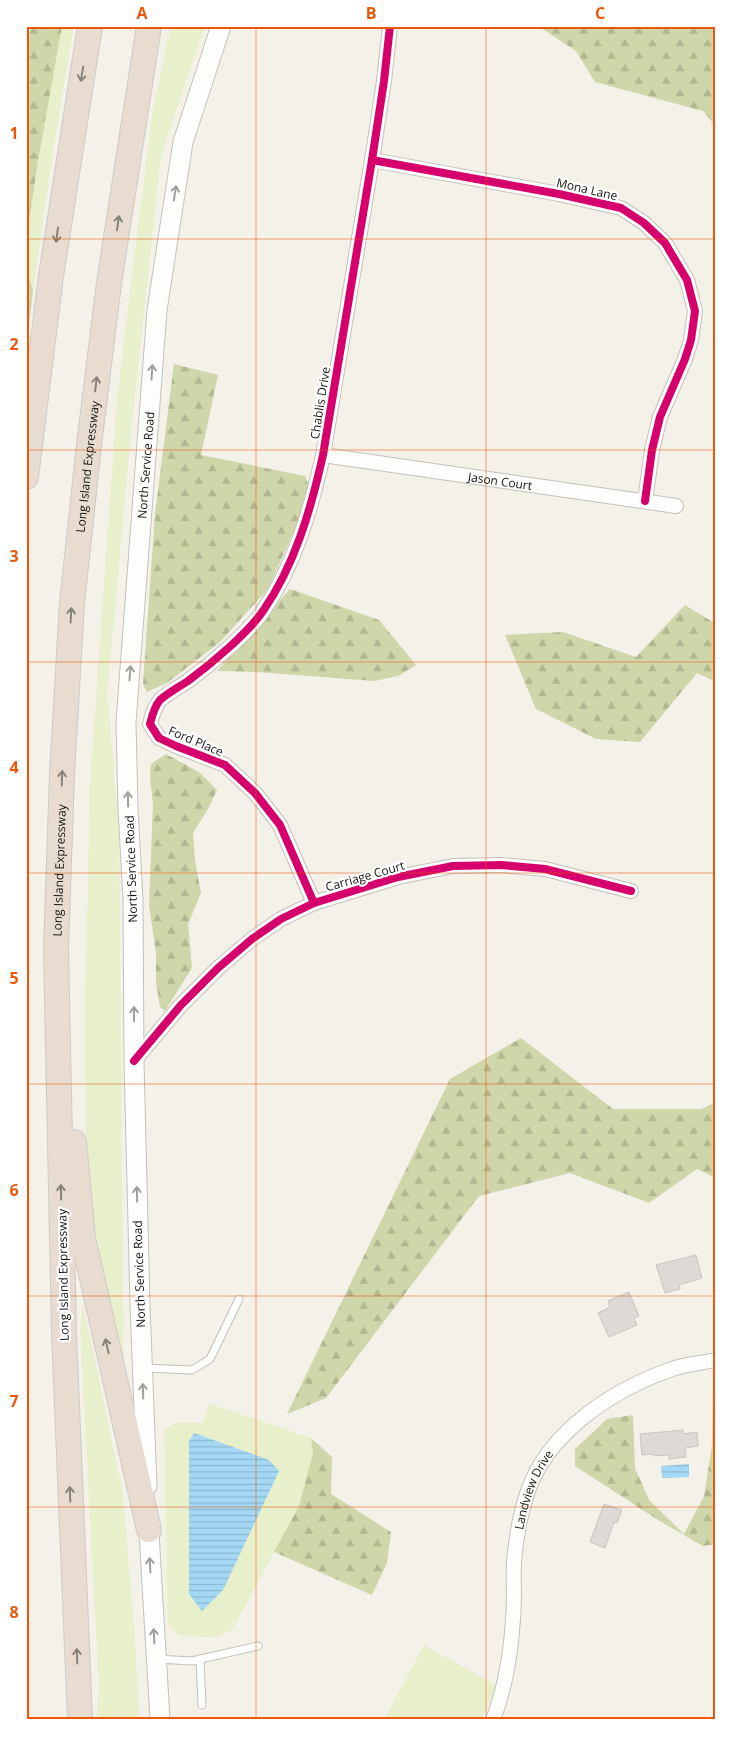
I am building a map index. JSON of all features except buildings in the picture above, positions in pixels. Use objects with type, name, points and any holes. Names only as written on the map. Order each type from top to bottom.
[{"type":"highway","points":[[26,477],[51,276],[90,26]]},
{"type":"highway","name":"Long Island Expressway","points":[[80,1712],[64,1333],[56,949],[62,774],[72,603],[89,445],[109,284],[149,26]]},
{"type":"highway","points":[[56,949],[83,1238],[149,1530]]},
{"type":"main road","name":"North Service Road","points":[[160,1720],[155,1659],[142,1368],[134,1061],[133,900],[126,722],[157,310],[183,142],[221,26]]},
{"type":"street","name":"Chablis Drive","points":[[150,724],[152,712],[160,701],[189,680],[241,636],[263,612],[280,584],[300,540],[314,495],[323,455],[372,160],[390,26]]},
{"type":"street","name":"Mona Lane","points":[[372,160],[559,194],[622,208],[644,223],[665,243],[688,280],[695,311],[691,340],[685,359],[660,417],[652,450],[645,501]]},
{"type":"street","name":"Jason Court","points":[[323,455],[676,506]]},
{"type":"street","name":"Ford Place","points":[[150,724],[159,738],[225,765],[255,793],[280,825],[314,903]]},
{"type":"street","name":"Carriage Court","points":[[134,1061],[181,1005],[218,968],[252,939],[281,919],[314,903],[398,877],[453,866],[501,865],[545,869],[631,891]]},
{"type":"street","name":"Landview Drive","points":[[493,1720],[499,1705],[508,1666],[513,1619],[514,1563],[519,1525],[528,1490],[544,1459],[566,1432],[597,1407],[636,1384],[676,1368],[716,1360]]},
{"type":"lane","points":[[142,1368],[192,1370],[210,1359],[239,1298]]},
{"type":"lane","points":[[155,1659],[200,1659],[258,1646]]},
{"type":"lane","points":[[200,1659],[202,1705]]},
{"type":"green space","points":[[30,26],[74,26],[36,267],[26,348],[26,46]]},
{"type":"green space","points":[[31,26],[62,26],[26,242],[26,59]]},
{"type":"green space","points":[[171,26],[205,26],[161,156],[133,411],[107,694],[119,827],[124,1399],[87,1204],[85,1015],[90,786],[117,400],[152,115]]},
{"type":"green space","points":[[538,26],[716,26],[716,126],[703,111],[595,82],[576,51]]},
{"type":"green space","points":[[26,272],[33,290],[26,348]]},
{"type":"green space","points":[[174,364],[218,375],[201,455],[305,476],[309,487],[303,511],[268,589],[220,642],[167,683],[147,692],[143,684],[155,514]]},
{"type":"green space","points":[[290,589],[379,620],[416,665],[398,676],[375,681],[257,672],[217,671]]},
{"type":"green space","points":[[685,605],[716,624],[716,682],[697,673],[640,742],[596,739],[536,709],[505,635],[563,632],[636,657]]},
{"type":"green space","points":[[166,754],[199,772],[217,790],[193,833],[195,860],[201,893],[188,924],[192,968],[165,1011],[160,1007],[156,982],[156,953],[149,905],[153,804],[150,778],[151,764]]},
{"type":"green space","points":[[521,1038],[613,1109],[701,1109],[716,1102],[716,1178],[697,1169],[649,1203],[570,1173],[479,1196],[326,1398],[287,1414],[450,1079]]},
{"type":"green space","points":[[83,1304],[123,1494],[136,1656],[139,1720],[97,1720],[99,1687],[80,1326]]},
{"type":"green space","points":[[716,1384],[716,1544],[703,1546],[658,1520],[575,1466],[575,1449],[607,1419],[633,1415],[635,1468],[649,1500],[684,1534],[704,1496],[712,1445],[713,1386]]},
{"type":"green space","points":[[210,1404],[311,1438],[313,1453],[299,1506],[232,1630],[212,1638],[180,1635],[168,1626],[164,1431],[175,1423],[203,1423]],"holes":[[[194,1433],[189,1594],[189,1441]]]},
{"type":"green space","points":[[311,1438],[332,1457],[331,1494],[391,1532],[387,1563],[372,1595],[274,1552],[299,1506],[313,1453]]},
{"type":"green space","points":[[424,1645],[497,1686],[481,1720],[384,1720]]},
{"type":"water","points":[[194,1433],[269,1460],[279,1471],[223,1590],[202,1611],[189,1594],[189,1441]]},
{"type":"water","points":[[689,1464],[689,1477],[662,1478],[661,1466]]},
{"type":"cycle path","points":[[314,903],[280,825],[255,793],[225,765],[159,738],[150,724],[160,700],[218,657],[256,620],[284,575],[301,536],[323,455],[372,160],[390,26]]},
{"type":"cycle path","points":[[372,160],[559,194],[621,208],[644,223],[665,243],[687,280],[695,311],[691,340],[685,359],[660,417],[652,450],[645,501]]},
{"type":"cycle path","points":[[134,1061],[181,1005],[218,968],[252,939],[281,919],[314,903],[398,877],[453,866],[501,865],[545,869],[631,891]]}]
